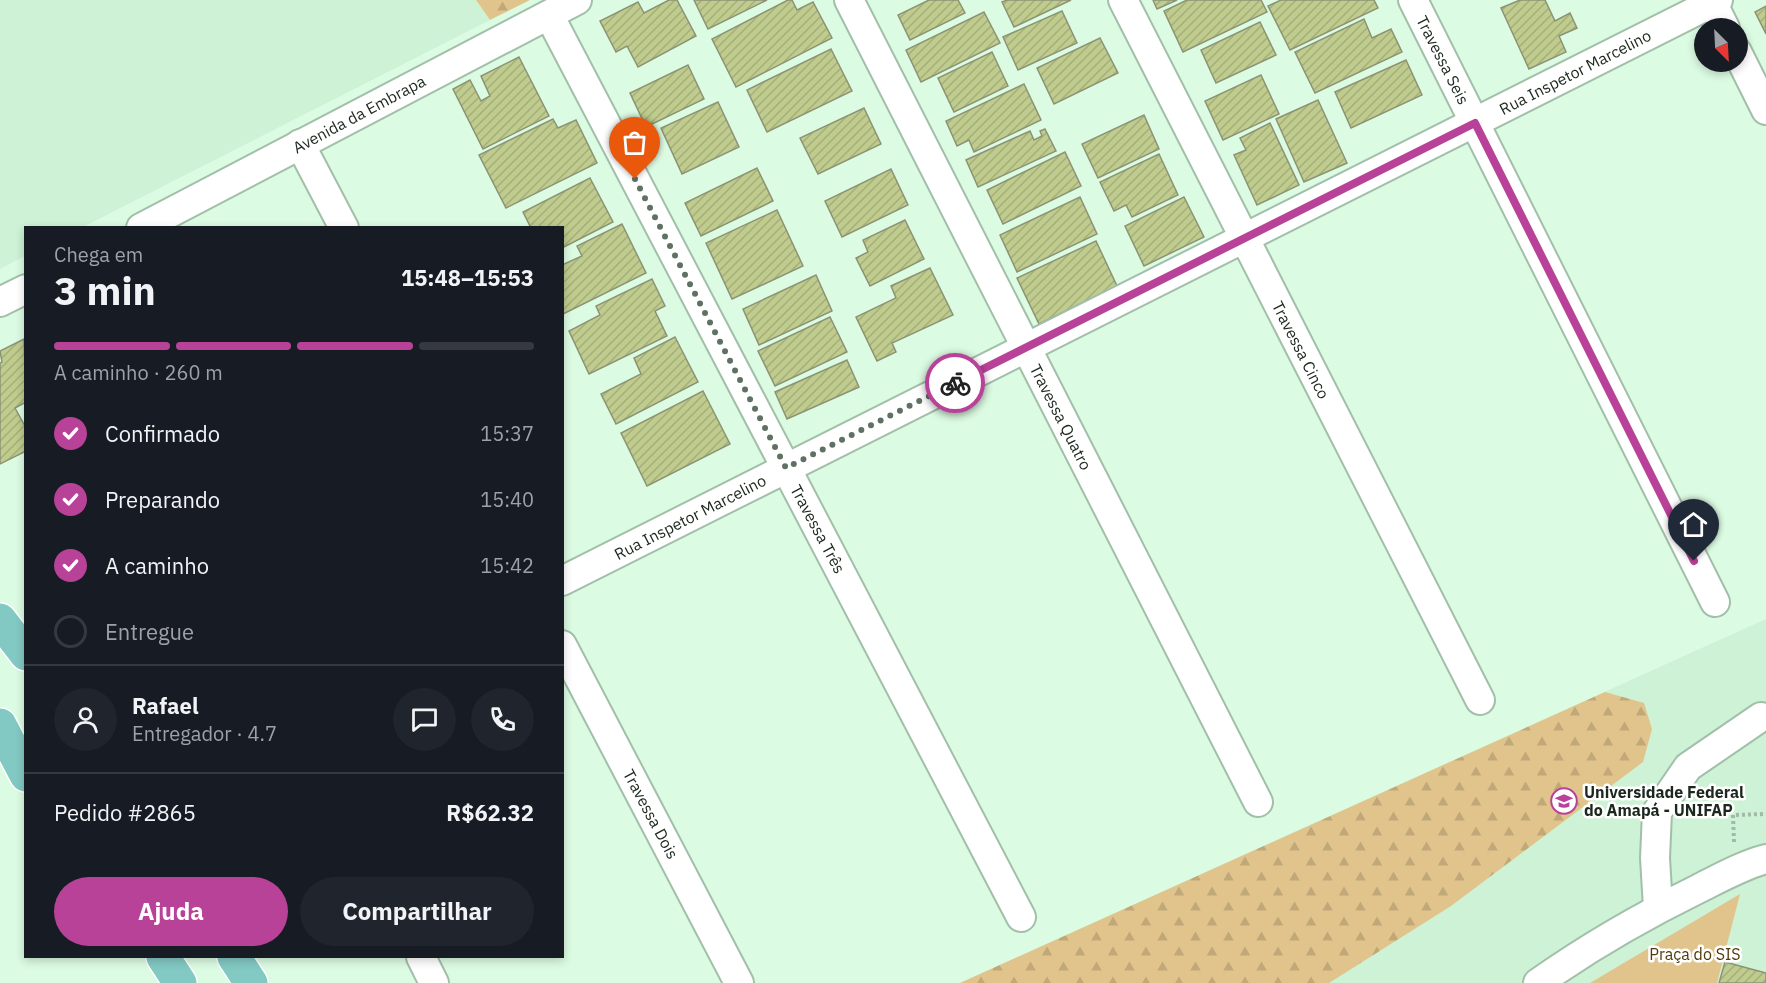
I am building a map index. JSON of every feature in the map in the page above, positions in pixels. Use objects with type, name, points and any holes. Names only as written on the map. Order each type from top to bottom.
[{"type":"main road","points":[[0,620],[24,651]]},
{"type":"main road","points":[[0,725],[24,771]]},
{"type":"main road","points":[[164,958],[180,983]]},
{"type":"main road","points":[[235,958],[251,983]]},
{"type":"street","name":"Avenida da Embrapa","points":[[145,226],[577,0]]},
{"type":"street","name":"Travessa Quatro","points":[[849,0],[1258,802]]},
{"type":"street","name":"Travessa Cinco","points":[[1123,0],[1480,700]]},
{"type":"street","name":"Travessa Seis","points":[[1413,0],[1715,602]]},
{"type":"street","name":"Rua Inspetor Marcelino","points":[[564,580],[1714,1]]},
{"type":"street","points":[[1714,1],[1721,18]]},
{"type":"street","name":"Travessa Três","points":[[549,15],[1021,917]]},
{"type":"street","points":[[1747,72],[1766,110]]},
{"type":"street","points":[[300,144],[343,226]]},
{"type":"street","points":[[0,302],[24,290]]},
{"type":"street","name":"Travessa Dois","points":[[564,649],[740,983]]},
{"type":"street","points":[[1658,908],[1655,858],[1657,812],[1688,767],[1761,717]]},
{"type":"street","points":[[1538,983],[1566,963],[1658,908],[1713,881],[1766,859]]},
{"type":"street","points":[[422,958],[434,983]]},
{"type":"path","points":[[1734,849],[1733,815],[1766,813]]},
{"type":"shaded area","points":[[0,0],[476,0],[490,20],[85,226],[24,226],[24,257],[0,269]]},
{"type":"shaded area","name":"Universidade Federal do Amapá - UNIFAP","points":[[1766,619],[1766,983],[960,983]]},
{"type":"green space","points":[[476,0],[530,0],[490,20]]},
{"type":"green space","points":[[1605,692],[1644,703],[1652,729],[1643,762],[1451,906],[1329,983],[960,983]]},
{"type":"green space","name":"Praça do SIS","points":[[1740,894],[1717,983],[1590,983]]},
{"type":"building","points":[[669,0],[677,0],[696,36],[638,67],[627,46],[616,52],[600,21],[638,2],[644,13]]},
{"type":"building","points":[[694,0],[767,0],[708,29]]},
{"type":"building","points":[[792,0],[797,10],[813,2],[832,38],[736,87],[712,39]]},
{"type":"building","points":[[929,0],[958,0],[965,13],[910,40],[898,15]]},
{"type":"building","points":[[1007,0],[1071,0],[1014,27],[1002,2]]},
{"type":"building","points":[[1153,0],[1177,0],[1157,9]]},
{"type":"building","points":[[1187,0],[1261,0],[1267,12],[1183,52],[1164,11]]},
{"type":"building","points":[[1281,0],[1374,0],[1378,8],[1290,50],[1268,6]]},
{"type":"building","points":[[1520,0],[1545,0],[1555,21],[1570,13],[1577,28],[1559,36],[1566,52],[1529,69],[1501,8]]},
{"type":"building","points":[[1766,6],[1766,34],[1755,12]]},
{"type":"building","points":[[1062,11],[1077,43],[1018,70],[1003,37]]},
{"type":"building","points":[[984,12],[1000,43],[921,82],[906,50]]},
{"type":"building","points":[[1364,19],[1372,38],[1391,29],[1402,52],[1315,93],[1295,52]]},
{"type":"building","points":[[1260,22],[1276,55],[1216,83],[1201,50]]},
{"type":"building","points":[[1100,38],[1118,73],[1054,104],[1037,68]]},
{"type":"building","points":[[831,49],[852,91],[767,132],[747,90]]},
{"type":"building","points":[[992,52],[1008,86],[954,112],[938,78]]},
{"type":"building","points":[[519,57],[549,116],[483,149],[453,89],[470,80],[481,101],[490,96],[481,76]]},
{"type":"building","points":[[1406,60],[1422,95],[1351,128],[1335,92]]},
{"type":"building","points":[[688,65],[704,99],[646,127],[630,93]]},
{"type":"building","points":[[1261,75],[1279,114],[1223,140],[1205,101]]},
{"type":"building","points":[[1024,84],[1041,120],[974,152],[969,140],[957,146],[946,121]]},
{"type":"building","points":[[1318,100],[1347,163],[1304,182],[1276,119]]},
{"type":"building","points":[[718,102],[739,147],[682,174],[661,128]]},
{"type":"building","points":[[864,108],[881,144],[818,174],[800,138]]},
{"type":"building","points":[[1144,115],[1159,149],[1098,178],[1082,144]]},
{"type":"building","points":[[553,119],[558,128],[576,120],[597,163],[506,208],[479,155]]},
{"type":"building","points":[[1270,123],[1299,185],[1257,205],[1234,155],[1246,150],[1240,138]]},
{"type":"building","points":[[1045,129],[1056,151],[978,187],[966,160],[1030,131],[1034,140],[1042,136],[1040,131]]},
{"type":"building","points":[[1065,152],[1081,186],[1003,224],[987,190]]},
{"type":"building","points":[[1159,154],[1178,195],[1132,217],[1126,205],[1114,211],[1100,182]]},
{"type":"building","points":[[757,168],[773,201],[701,236],[685,203]]},
{"type":"building","points":[[891,169],[908,205],[842,237],[825,201]]},
{"type":"building","points":[[590,178],[613,222],[564,247],[564,226],[530,226],[523,212]]},
{"type":"building","points":[[1080,197],[1097,234],[1017,272],[1000,235]]},
{"type":"building","points":[[1184,197],[1204,237],[1144,266],[1125,226]]},
{"type":"building","points":[[777,210],[803,266],[732,299],[706,243]]},
{"type":"building","points":[[905,220],[924,259],[870,286],[856,258],[868,252],[863,240]]},
{"type":"building","points":[[622,224],[646,273],[564,314],[564,264],[582,256],[577,246]]},
{"type":"building","points":[[1096,241],[1117,286],[1039,324],[1017,278]]},
{"type":"building","points":[[930,268],[953,315],[892,343],[896,352],[877,361],[856,317],[896,298],[891,286]]},
{"type":"building","points":[[816,275],[832,311],[759,345],[743,309]]},
{"type":"building","points":[[652,279],[665,306],[655,311],[667,336],[589,374],[569,331],[600,315],[596,306]]},
{"type":"building","points":[[830,317],[847,352],[775,386],[758,351]]},
{"type":"building","points":[[675,337],[698,382],[616,424],[601,394],[641,374],[634,358]]},
{"type":"building","points":[[24,339],[24,403],[15,408],[24,424],[24,452],[0,464],[0,363],[2,362],[0,351]]},
{"type":"building","points":[[847,360],[859,387],[787,419],[775,392]]},
{"type":"building","points":[[703,391],[730,444],[647,486],[621,433]]},
{"type":"building","points":[[1725,962],[1766,973],[1766,983],[1719,983]]},
{"type":"way so far","points":[[635,179],[786,468],[955,383]]},
{"type":"place","name":"Universidade Federal do Amapá - UNIFAP","points":[[1564,801]]},
{"type":"route","points":[[955,383],[1475,123],[1694,561]]}]
